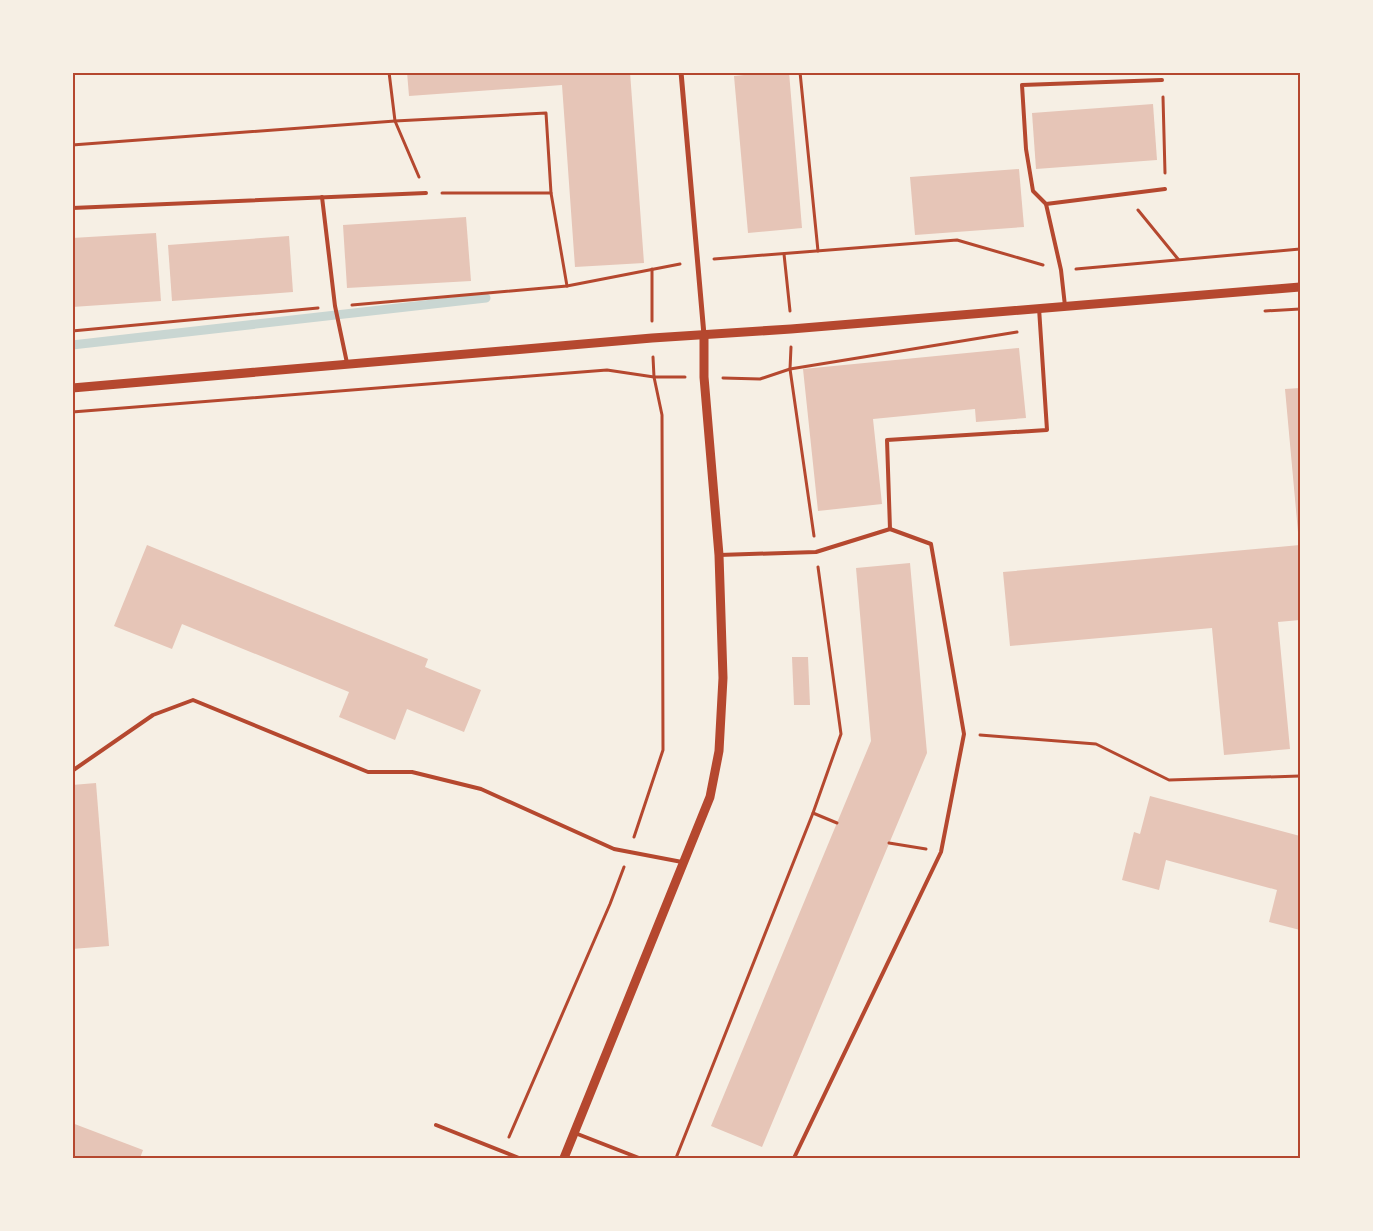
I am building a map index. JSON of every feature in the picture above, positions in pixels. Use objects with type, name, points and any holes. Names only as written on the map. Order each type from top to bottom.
[{"type":"street","points":[[564,1158],[710,797],[719,751],[723,678],[719,555],[704,377],[704,335],[681,72]]},
{"type":"street","points":[[72,388],[652,338],[1300,287]]},
{"type":"lane","points":[[1065,306],[1061,270],[1046,204],[1033,191],[1026,149],[1022,85],[1162,80]]},
{"type":"lane","points":[[1046,204],[1165,189]]},
{"type":"lane","points":[[72,208],[426,193]]},
{"type":"lane","points":[[322,197],[335,306],[348,365]]},
{"type":"lane","points":[[890,529],[887,440],[1047,430],[1040,308]]},
{"type":"lane","points":[[719,555],[816,552],[890,529],[931,544],[964,734],[941,852],[794,1158]]},
{"type":"lane","points":[[72,771],[153,715],[194,700],[368,772],[412,772],[481,789],[614,849],[684,863]]},
{"type":"lane","points":[[436,1125],[519,1158]]},
{"type":"lane","points":[[575,1133],[640,1158]]},
{"type":"path","points":[[389,72],[395,121],[426,193],[551,193]]},
{"type":"path","points":[[800,72],[818,251]]},
{"type":"path","points":[[1162,80],[1165,189]]},
{"type":"path","points":[[72,145],[395,121],[546,113],[551,193],[566,286]]},
{"type":"path","points":[[1126,194],[1179,260]]},
{"type":"path","points":[[72,331],[566,286],[697,261],[957,240],[1061,270],[1300,249]]},
{"type":"path","points":[[502,1152],[610,904],[663,750],[662,415],[654,377],[652,269]]},
{"type":"path","points":[[1262,312],[1300,309]]},
{"type":"path","points":[[72,412],[607,370],[654,377],[760,379],[790,369],[1041,328]]},
{"type":"path","points":[[964,734],[1096,744],[1170,780],[1300,776]]},
{"type":"path","points":[[676,1158],[813,813],[837,823]]},
{"type":"path","points":[[889,843],[941,852]]},
{"type":"building","points":[[407,72],[630,72],[644,263],[575,267],[562,85],[409,96]]},
{"type":"building","points":[[789,72],[802,228],[748,233],[734,76]]},
{"type":"building","points":[[1153,104],[1157,160],[1036,169],[1032,113]]},
{"type":"building","points":[[1019,169],[1024,227],[915,235],[910,177]]},
{"type":"building","points":[[466,217],[471,281],[347,288],[343,225]]},
{"type":"building","points":[[156,233],[161,301],[72,307],[72,238]]},
{"type":"building","points":[[289,236],[293,292],[172,301],[168,245]]},
{"type":"building","points":[[1019,348],[1026,418],[976,422],[975,409],[873,419],[882,504],[818,511],[803,369]]},
{"type":"building","points":[[1300,388],[1300,543],[1299,543],[1285,389]]},
{"type":"building","points":[[147,545],[428,659],[425,667],[481,690],[464,732],[407,709],[395,740],[339,717],[349,692],[182,624],[172,649],[114,626]]},
{"type":"building","points":[[1300,545],[1300,620],[1278,622],[1290,749],[1224,755],[1212,628],[1010,646],[1003,572]]},
{"type":"building","points":[[910,563],[927,753],[762,1147],[711,1126],[871,741],[856,568]]},
{"type":"building","points":[[792,657],[808,657],[810,705],[794,705]]},
{"type":"building","points":[[96,783],[109,946],[72,949],[72,785]]},
{"type":"building","points":[[1150,796],[1300,836],[1300,930],[1269,922],[1277,890],[1166,860],[1159,890],[1122,880],[1134,832],[1140,834]]},
{"type":"building","points":[[72,1123],[143,1150],[140,1158],[72,1158]]},
{"type":"waterway","points":[[72,345],[486,298]]}]
